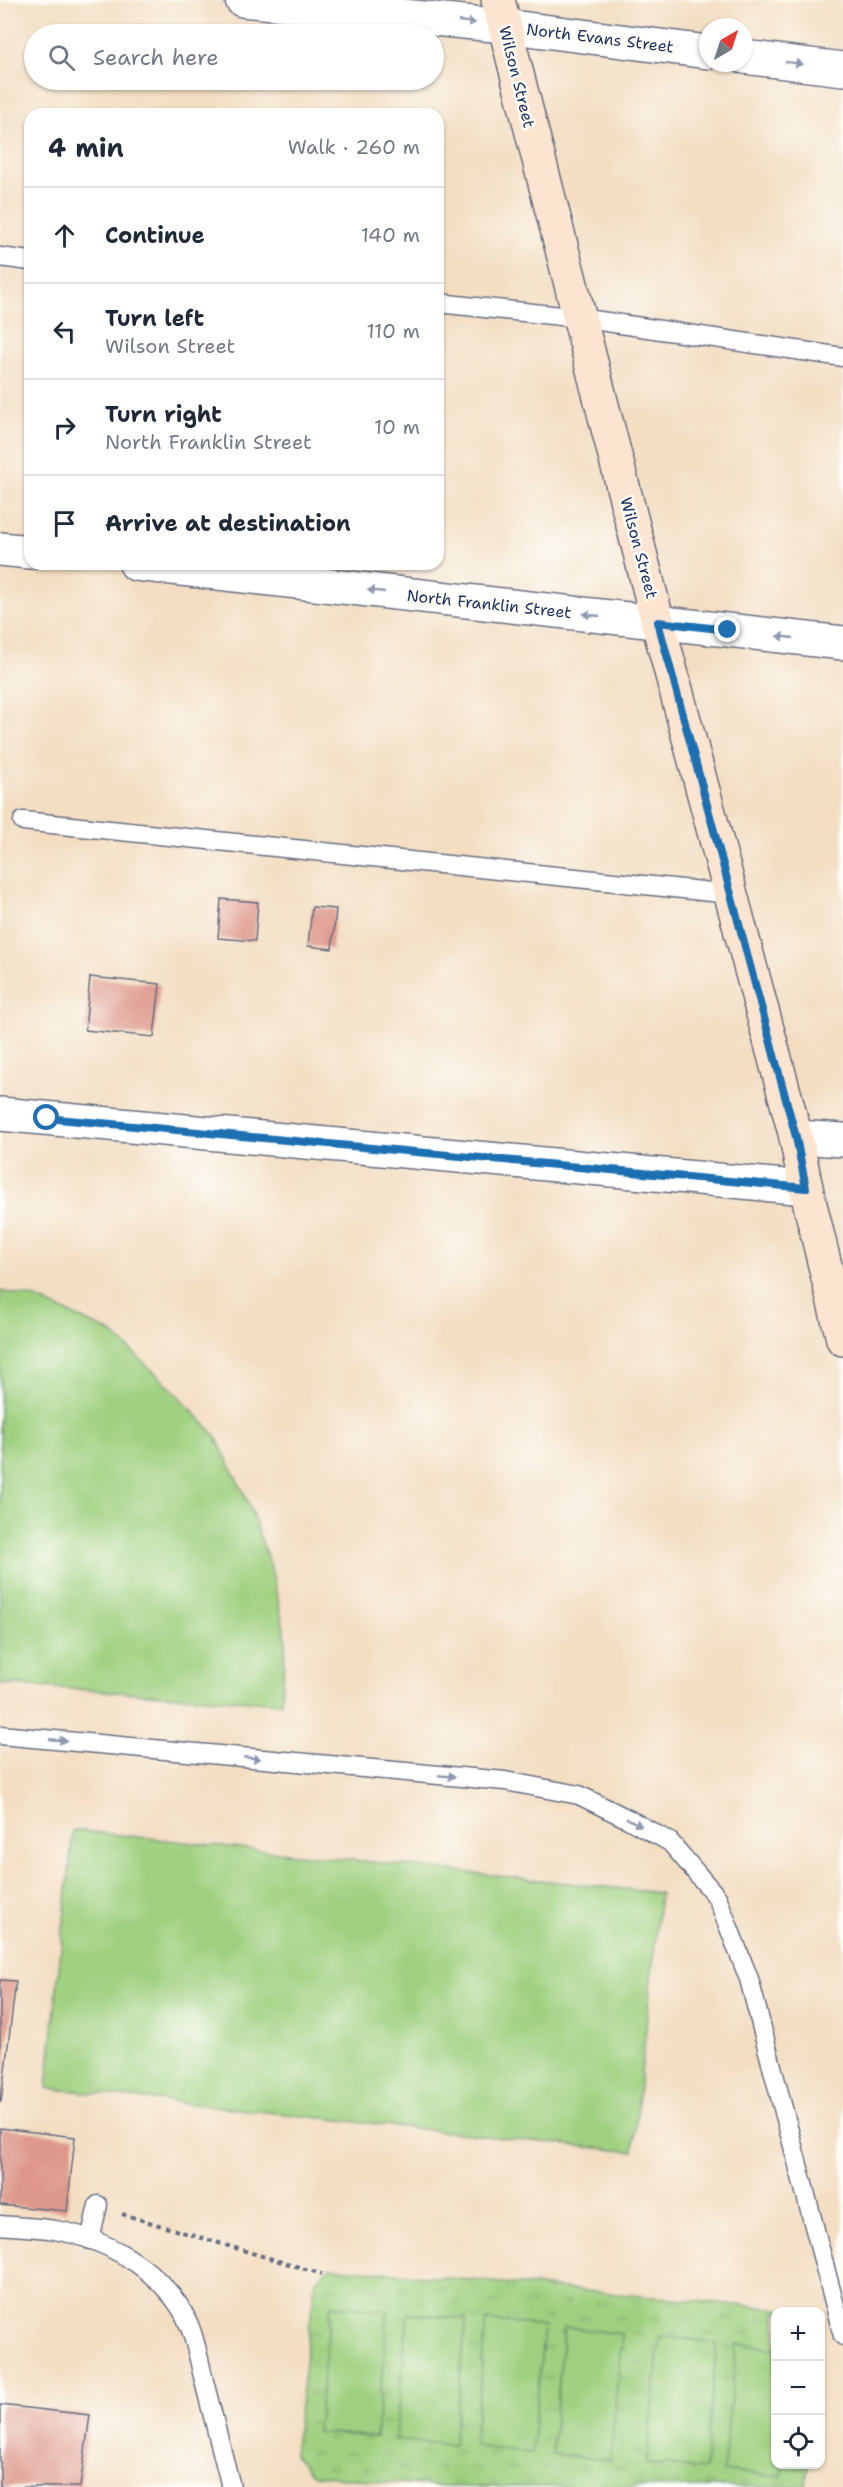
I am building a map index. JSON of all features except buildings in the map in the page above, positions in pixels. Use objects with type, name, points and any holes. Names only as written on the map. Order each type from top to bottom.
[{"type":"street","name":"North Evans Street","points":[[242,0],[501,13],[699,50]]},
{"type":"street","name":"Wilson Street","points":[[501,13],[658,622],[796,1137],[806,1188],[843,1339]]},
{"type":"street","points":[[753,58],[843,69]]},
{"type":"street","points":[[0,549],[24,551]]},
{"type":"street","name":"North Franklin Street","points":[[190,570],[843,643]]},
{"type":"street","points":[[0,1114],[806,1188]]},
{"type":"street","points":[[796,1137],[843,1140]]},
{"type":"lane","points":[[0,257],[24,260]]},
{"type":"lane","points":[[444,304],[580,318],[843,357]]},
{"type":"lane","points":[[23,821],[731,894]]},
{"type":"lane","points":[[0,1735],[505,1781],[579,1795],[670,1842],[717,1897],[749,1979],[843,2336]]},
{"type":"lane","points":[[90,2240],[98,2205]]},
{"type":"lane","points":[[0,2225],[56,2230],[90,2240],[131,2259],[152,2275],[180,2308],[193,2336],[231,2487]]},
{"type":"path","points":[[98,2205],[129,2217],[322,2274]]},
{"type":"green space","points":[[0,1291],[36,1298],[112,1333],[166,1383],[215,1435],[248,1502],[271,1568],[286,1639],[281,1703],[0,1684]]},
{"type":"green space","points":[[73,1830],[660,1893],[633,2152],[47,2088]]},
{"type":"green space","points":[[330,2267],[771,2308],[771,2469],[808,2469],[806,2487],[443,2487],[313,2475],[294,2455],[315,2281]]},
{"type":"green space","points":[[331,2305],[388,2311],[376,2437],[317,2432]]},
{"type":"green space","points":[[408,2313],[466,2319],[454,2445],[395,2440]]},
{"type":"green space","points":[[486,2320],[544,2326],[532,2453],[474,2446]]},
{"type":"green space","points":[[564,2327],[622,2334],[610,2460],[552,2454]]},
{"type":"green space","points":[[660,2336],[717,2343],[705,2469],[646,2463]]},
{"type":"green space","points":[[737,2344],[771,2348],[771,2469],[783,2469],[782,2477],[723,2471]]},
{"type":"route","points":[[47,1118],[806,1188],[796,1137],[658,622],[728,630]]}]
